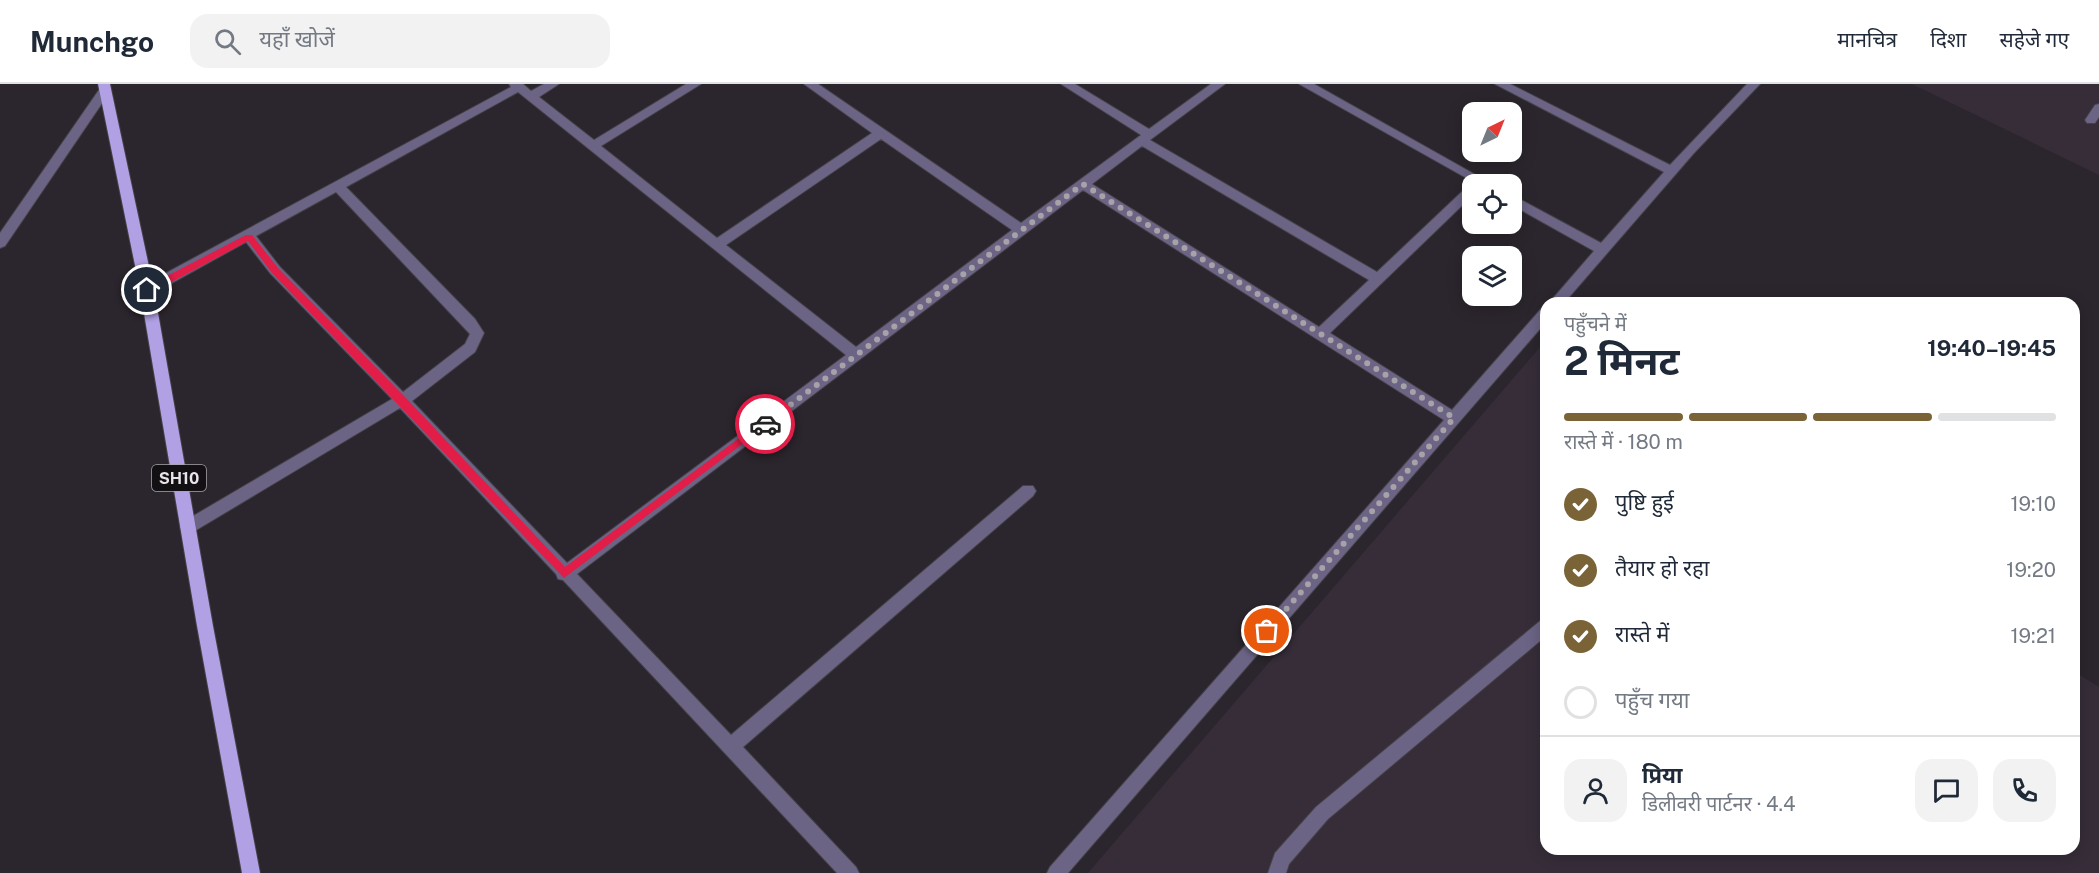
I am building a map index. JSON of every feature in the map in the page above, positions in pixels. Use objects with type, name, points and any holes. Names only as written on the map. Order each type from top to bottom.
[{"type":"main road","name":"SH10","points":[[104,87],[147,290],[251,873]]},
{"type":"street","points":[[531,96],[553,84]]},
{"type":"street","points":[[593,146],[695,84]]},
{"type":"street","points":[[810,84],[1020,229]]},
{"type":"street","points":[[1066,84],[1145,138],[1378,279]]},
{"type":"street","points":[[564,574],[857,356],[1020,229],[1219,84]]},
{"type":"street","points":[[1305,84],[1462,175]]},
{"type":"street","points":[[1501,84],[1521,88],[1672,171]]},
{"type":"street","points":[[1561,297],[1672,171],[1754,84]]},
{"type":"street","points":[[147,290],[249,237],[517,86],[857,356]]},
{"type":"street","points":[[0,243],[104,87]]},
{"type":"street","points":[[2091,120],[2099,108]]},
{"type":"street","points":[[717,244],[881,133]]},
{"type":"street","points":[[1083,184],[1454,418]]},
{"type":"street","points":[[188,527],[326,443],[402,400],[470,348],[477,333],[338,187]]},
{"type":"street","points":[[1320,334],[1462,201]]},
{"type":"street","points":[[1522,205],[1602,250]]},
{"type":"street","points":[[249,237],[275,270],[402,400],[564,574],[850,873]]},
{"type":"street","points":[[1056,873],[1540,321]]},
{"type":"street","points":[[730,747],[1028,491]]},
{"type":"street","points":[[1277,873],[1281,859],[1322,813],[1540,631]]},
{"type":"shaded area","points":[[1912,84],[2099,84],[2099,175]]},
{"type":"shaded area","points":[[1540,347],[1540,855],[2080,855],[2080,675],[2099,687],[2099,873],[1088,873]]},
{"type":"way so far","points":[[765,424],[857,356],[1020,229],[1083,184],[1454,418],[1267,631]]},
{"type":"route","points":[[147,290],[249,237],[275,270],[402,400],[564,574],[765,424]]}]
